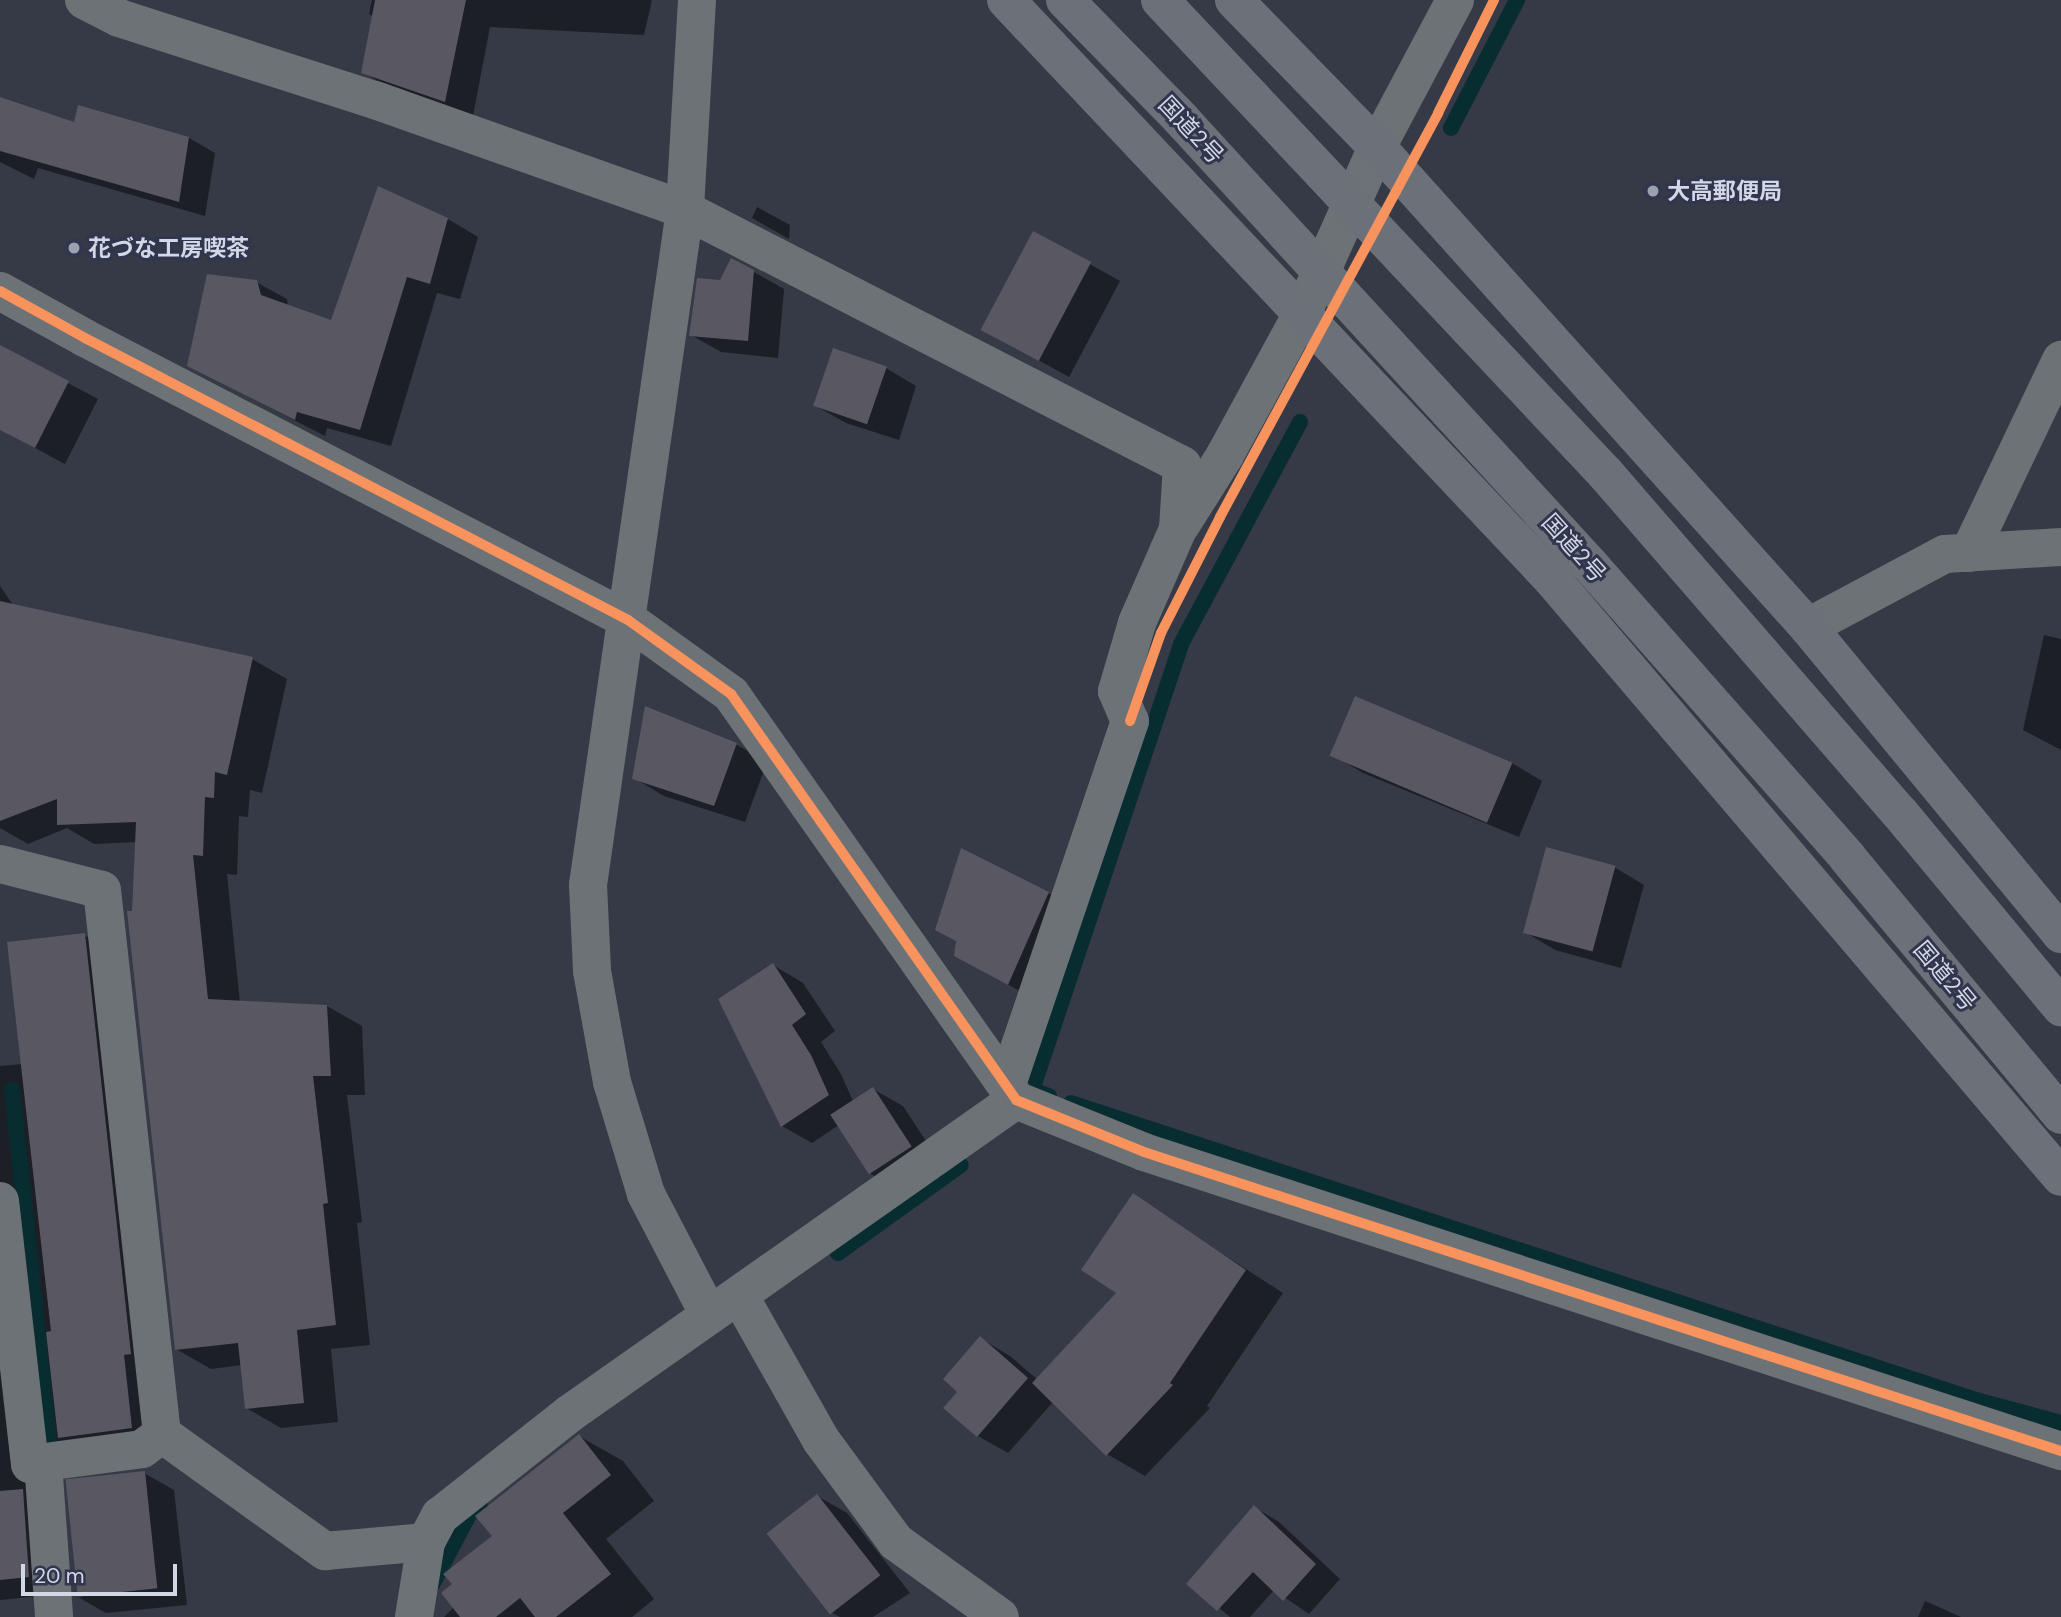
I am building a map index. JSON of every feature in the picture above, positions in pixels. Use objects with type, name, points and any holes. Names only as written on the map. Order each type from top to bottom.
[{"type":"highway","points":[[1006,0],[1552,579],[2061,1177]]},
{"type":"highway","name":"国道2号","points":[[1065,0],[1200,139],[1600,576],[1847,857],[2061,1115]]},
{"type":"highway","points":[[1160,0],[1605,473],[1899,812],[2061,1007]]},
{"type":"highway","points":[[1234,0],[1377,148],[1808,626],[2061,934]]},
{"type":"street","points":[[84,0],[119,18],[375,100],[685,210],[1182,465],[1178,529]]},
{"type":"street","points":[[697,0],[685,210],[588,886],[592,971],[612,1082],[646,1194],[821,1440],[897,1542],[1000,1617]]},
{"type":"street","points":[[414,1617],[426,1542],[440,1516],[569,1414],[724,1305],[1012,1093],[1130,721],[1117,691],[1137,623],[1178,529],[1225,455],[1303,312],[1377,148],[1455,0]]},
{"type":"street","points":[[0,291],[85,338],[628,620],[731,694],[1012,1093],[1144,1152],[2061,1451]]},
{"type":"street","points":[[1969,553],[2061,360]]},
{"type":"street","points":[[1808,626],[1945,554],[2061,547]]},
{"type":"street","points":[[0,864],[102,890],[162,1434],[325,1551],[426,1542]]},
{"type":"street","points":[[0,1201],[30,1464],[142,1449],[162,1434]]},
{"type":"street","points":[[49,1461],[54,1617]]},
{"type":"building","points":[[375,0],[466,0],[445,102],[361,73]]},
{"type":"building","points":[[0,97],[74,122],[78,105],[189,137],[179,202],[0,151]]},
{"type":"building","points":[[378,186],[448,218],[430,284],[407,277],[360,430],[297,412],[295,420],[187,366],[207,274],[257,280],[261,295],[331,320]]},
{"type":"building","points":[[1033,231],[1091,262],[1039,361],[980,330]]},
{"type":"building","points":[[731,258],[754,270],[748,341],[689,336],[697,278],[720,280]]},
{"type":"building","points":[[0,345],[69,381],[35,448],[0,430]]},
{"type":"building","points":[[833,348],[887,367],[867,424],[813,406]]},
{"type":"building","points":[[0,601],[253,657],[227,775],[215,772],[214,798],[205,797],[203,856],[193,855],[208,999],[327,1005],[331,1076],[313,1076],[328,1203],[323,1204],[336,1325],[297,1330],[304,1403],[245,1409],[238,1343],[175,1350],[127,911],[132,911],[136,822],[57,825],[57,799],[0,821]]},
{"type":"building","points":[[1355,696],[1512,763],[1487,823],[1330,756]]},
{"type":"building","points":[[645,706],[737,743],[714,806],[632,779]]},
{"type":"building","points":[[1546,847],[1616,866],[1593,952],[1523,933]]},
{"type":"building","points":[[961,848],[1049,892],[1008,985],[954,956],[956,941],[935,930]]},
{"type":"building","points":[[85,933],[131,1354],[124,1355],[132,1428],[58,1438],[46,1332],[51,1331],[7,942]]},
{"type":"building","points":[[773,963],[806,1014],[792,1025],[811,1055],[829,1095],[781,1127],[718,999]]},
{"type":"building","points":[[873,1087],[912,1147],[869,1174],[830,1115]]},
{"type":"building","points":[[1133,1193],[1246,1270],[1170,1383],[1173,1385],[1106,1456],[1032,1383],[1116,1293],[1081,1270]]},
{"type":"building","points":[[980,1336],[1028,1378],[977,1437],[943,1408],[957,1392],[943,1379]]},
{"type":"building","points":[[579,1434],[611,1475],[563,1513],[611,1574],[556,1617],[535,1617],[520,1598],[496,1617],[460,1617],[441,1593],[452,1584],[443,1574],[492,1536],[475,1516]]},
{"type":"building","points":[[145,1471],[157,1588],[78,1597],[65,1479]]},
{"type":"building","points":[[23,1489],[29,1577],[0,1580],[0,1491]]},
{"type":"building","points":[[817,1494],[880,1575],[830,1615],[767,1533]]},
{"type":"building","points":[[1254,1505],[1316,1564],[1283,1601],[1253,1572],[1217,1611],[1186,1584]]},
{"type":"waterway","points":[[1451,128],[1517,0]]},
{"type":"waterway","points":[[1049,1096],[1032,1090],[1181,644],[1300,422]]},
{"type":"waterway","points":[[12,1090],[51,1464]]},
{"type":"waterway","points":[[1071,1103],[1976,1400],[2061,1423]]},
{"type":"waterway","points":[[838,1253],[961,1165]]},
{"type":"waterway","points":[[433,1583],[471,1511],[480,1504]]},
{"type":"cycle path","points":[[1130,721],[1161,633],[1220,517],[1438,113],[1494,0]]},
{"type":"cycle path","points":[[0,291],[85,338],[628,620],[731,694],[1016,1100],[1144,1152],[2061,1451]]},
{"type":"place","name":"大高郵便局","points":[[1653,191]]},
{"type":"place","name":"花づな工房喫茶","points":[[74,248]]}]
